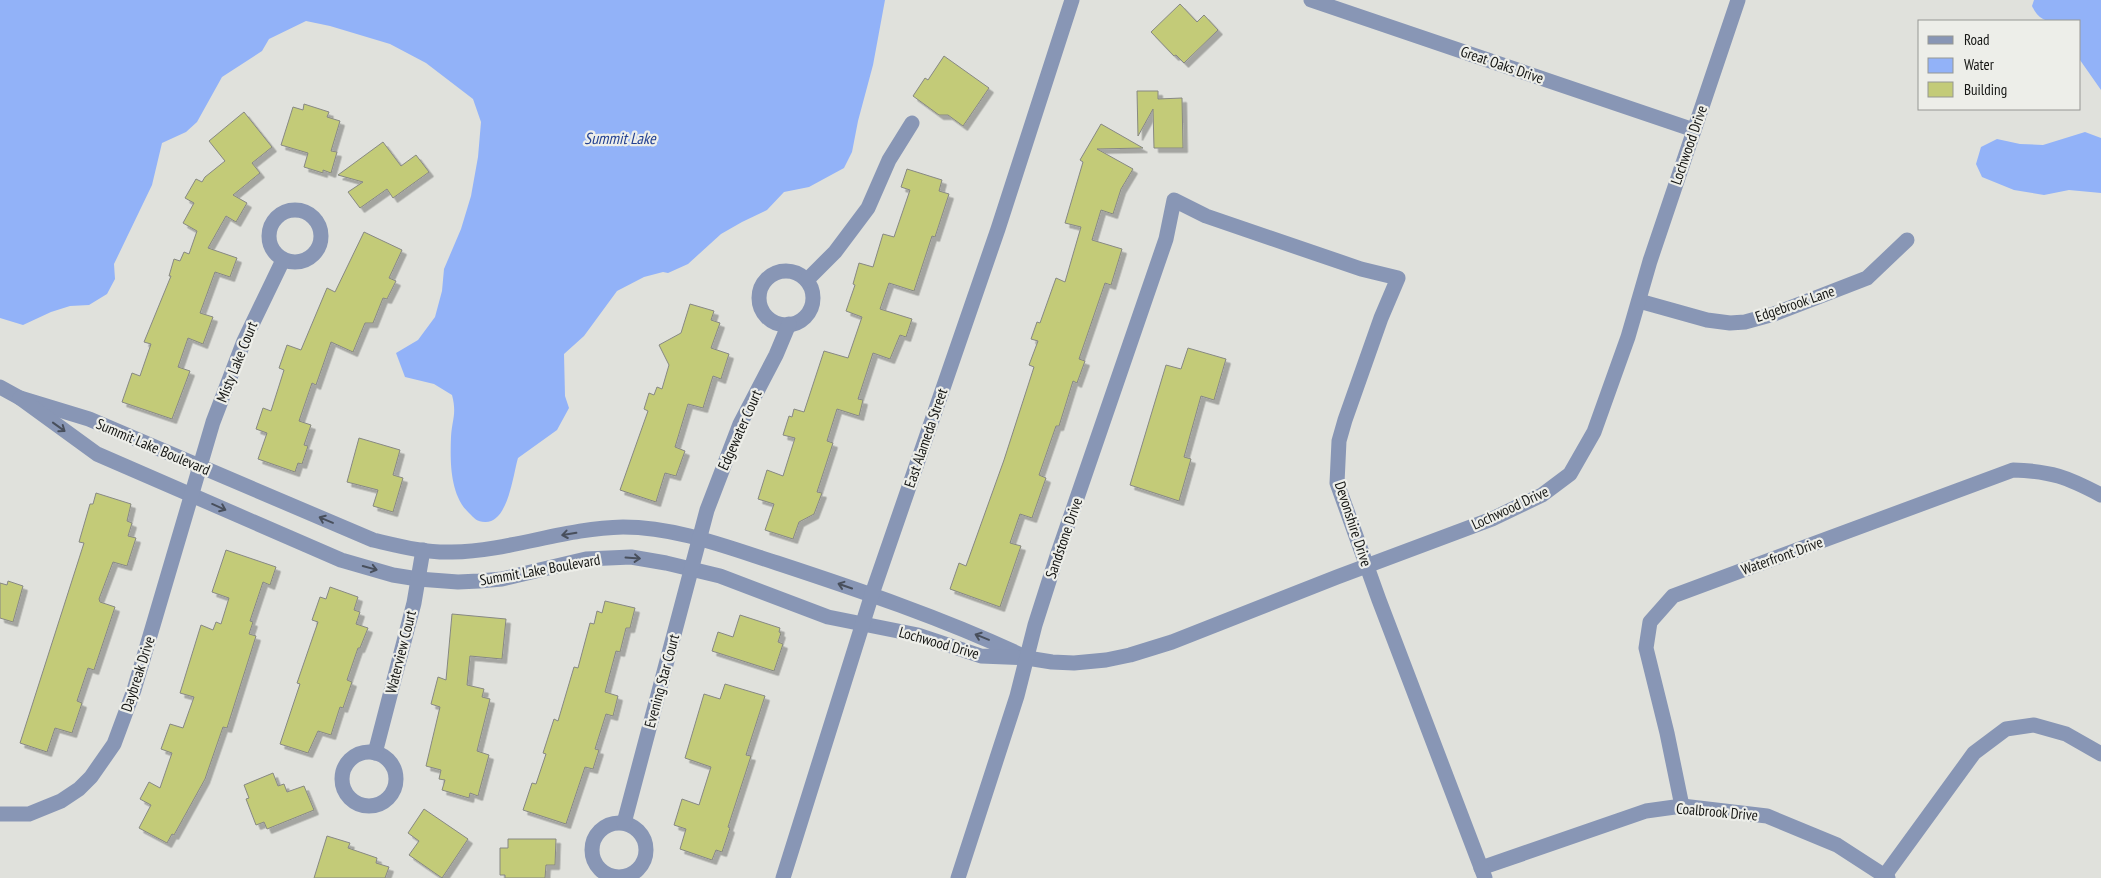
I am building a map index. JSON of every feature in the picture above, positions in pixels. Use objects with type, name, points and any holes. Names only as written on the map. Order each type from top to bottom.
[{"type":"street","name":"East Alameda Street","points":[[783,878],[862,624],[991,247],[1072,0]]},
{"type":"street","name":"Great Oaks Drive","points":[[1311,0],[1694,130]]},
{"type":"street","name":"Lochwood Drive","points":[[882,628],[918,635],[980,656],[1074,662],[1130,656],[1172,642],[1492,519],[1542,495],[1570,474],[1594,432],[1738,0]]},
{"type":"street","points":[[807,280],[835,252],[868,208],[889,160],[912,123]]},
{"type":"street","name":"Devonshire Drive","points":[[1174,200],[1206,216],[1361,269],[1398,278],[1381,318],[1339,441],[1338,483],[1367,566],[1483,873]]},
{"type":"street","name":"Sandstone Drive","points":[[958,878],[1018,696],[1027,658],[1057,556],[1166,239],[1174,200]]},
{"type":"street","name":"Edgebrook Lane","points":[[1638,301],[1707,320],[1730,323],[1745,322],[1774,314],[1867,278],[1908,240]]},
{"type":"street","name":"Misty Lake Court","points":[[200,467],[213,422],[230,376],[283,260]]},
{"type":"street","points":[[790,271],[800,274],[807,280],[812,290],[811,308],[803,318],[789,324],[775,322],[764,313],[760,304],[759,294],[763,284],[770,276],[777,272],[790,271]]},
{"type":"street","name":"Edgewater Court","points":[[698,538],[740,424],[776,355],[789,324]]},
{"type":"street","name":"Summit Lake Boulevard","points":[[0,387],[20,398],[96,454],[341,560],[418,579],[458,582],[502,579],[586,559],[623,557],[647,559],[720,576],[828,617],[882,628]]},
{"type":"street","name":"Summit Lake Boulevard","points":[[20,398],[89,419],[374,540],[423,550],[450,553],[483,550],[565,534],[624,527],[675,532],[872,594],[891,603]]},
{"type":"street","name":"Daybreak Drive","points":[[0,814],[29,814],[61,801],[79,789],[104,760],[120,728],[134,690],[200,467]]},
{"type":"street","name":"Waterfront Drive","points":[[1682,806],[1667,732],[1646,648],[1650,622],[1673,596],[2013,470],[2043,471],[2070,478],[2101,494]]},
{"type":"street","name":"Evening Star Court","points":[[624,823],[698,538]]},
{"type":"street","name":"Waterview Court","points":[[375,753],[418,579],[423,550]]},
{"type":"street","name":"Lochwood Drive","points":[[891,603],[985,638],[1027,658]]},
{"type":"street","points":[[1885,877],[1974,753],[2006,729],[2034,725],[2066,734],[2101,754]]},
{"type":"street","name":"Coalbrook Drive","points":[[1483,873],[1646,811],[1682,806],[1767,816],[1837,845],[1885,877]]},
{"type":"water","name":"Summit Lake","points":[[0,0],[885,0],[873,65],[852,152],[844,168],[809,187],[784,192],[767,210],[721,234],[688,264],[668,273],[663,272],[644,277],[617,291],[584,336],[564,354],[565,396],[569,408],[557,430],[518,458],[504,507],[493,520],[482,522],[474,518],[463,506],[452,478],[451,437],[454,412],[452,395],[434,384],[405,377],[396,353],[418,340],[435,317],[442,291],[444,269],[461,229],[471,196],[478,157],[481,122],[473,99],[426,63],[390,44],[330,26],[306,21],[269,39],[262,51],[222,77],[197,122],[186,132],[162,143],[152,185],[114,264],[115,279],[107,294],[89,305],[70,306],[51,312],[23,325],[0,318]]},
{"type":"water","points":[[2034,0],[2101,0],[2101,90],[2081,61],[2081,20],[2046,20],[2036,13],[2032,6]]},
{"type":"water","points":[[2085,132],[2101,138],[2101,193],[2069,190],[2044,195],[2014,190],[1982,177],[1976,164],[1981,147],[1997,139],[2020,144],[2043,145]]},
{"type":"building","points":[[1180,4],[1197,22],[1204,15],[1218,30],[1184,63],[1176,55],[1174,56],[1151,32]]},
{"type":"building","points":[[944,56],[989,88],[963,126],[948,115],[939,115],[913,96],[925,78],[928,80]]},
{"type":"building","points":[[1137,91],[1158,91],[1158,99],[1182,98],[1183,148],[1154,148],[1153,109],[1138,136]]},
{"type":"building","points":[[304,104],[329,112],[327,117],[340,121],[331,151],[337,152],[331,173],[323,170],[323,173],[304,167],[308,153],[281,145],[293,107],[303,110]]},
{"type":"building","points":[[244,112],[272,147],[252,163],[260,173],[233,195],[247,203],[236,222],[226,216],[208,248],[237,258],[230,277],[215,272],[200,313],[213,317],[203,344],[188,338],[178,367],[190,371],[172,419],[122,402],[132,373],[140,376],[151,344],[144,342],[171,276],[169,276],[174,259],[180,261],[184,252],[189,254],[197,231],[183,223],[194,203],[185,198],[196,179],[202,182],[205,177],[225,161],[209,141]]},
{"type":"building","points":[[1101,124],[1143,148],[1097,149],[1133,169],[1121,189],[1113,214],[1101,210],[1092,240],[1122,249],[1111,285],[1105,283],[1079,359],[1085,361],[1077,383],[1073,381],[1059,426],[1056,426],[1039,475],[1046,478],[1032,518],[1020,514],[1010,543],[1021,546],[1000,607],[950,589],[959,563],[966,566],[1004,460],[1034,367],[1029,365],[1038,341],[1031,339],[1037,322],[1040,323],[1056,278],[1065,282],[1081,227],[1065,223],[1083,162],[1080,160]]},
{"type":"building","points":[[383,142],[401,166],[416,155],[429,172],[393,198],[387,189],[360,208],[348,192],[363,182],[338,175]]},
{"type":"building","points":[[907,169],[942,180],[939,191],[949,194],[935,237],[932,236],[914,291],[889,283],[880,309],[912,319],[906,337],[900,335],[890,359],[873,353],[858,399],[863,400],[859,416],[837,409],[827,441],[833,443],[817,492],[822,493],[814,514],[799,522],[793,539],[765,530],[774,504],[758,499],[767,470],[783,476],[795,438],[783,435],[789,416],[792,417],[794,409],[804,412],[824,351],[848,358],[862,317],[846,311],[855,285],[853,284],[859,263],[873,267],[883,234],[894,237],[910,190],[901,187]]},
{"type":"building","points":[[364,232],[402,250],[389,278],[396,281],[387,299],[383,298],[373,323],[365,323],[353,352],[331,342],[316,385],[312,383],[299,421],[311,425],[304,445],[308,446],[302,464],[298,463],[295,472],[258,459],[267,433],[256,429],[263,408],[271,411],[284,370],[279,368],[287,345],[301,350],[327,288],[335,292]]},
{"type":"building","points":[[690,304],[714,311],[711,320],[720,323],[711,348],[729,354],[721,379],[713,376],[703,408],[688,404],[675,447],[685,451],[676,476],[665,473],[656,502],[620,490],[648,411],[644,409],[649,393],[654,395],[657,387],[662,389],[669,365],[659,345],[681,333]]},
{"type":"building","points":[[1188,348],[1226,359],[1214,400],[1201,396],[1184,457],[1191,459],[1179,501],[1130,485],[1166,365],[1181,369]]},
{"type":"building","points":[[359,438],[400,450],[393,475],[403,478],[393,512],[373,506],[378,490],[347,482]]},
{"type":"building","points":[[96,493],[131,504],[127,521],[132,523],[128,536],[136,538],[127,566],[113,562],[99,599],[100,602],[115,607],[94,670],[88,668],[77,701],[82,703],[72,733],[55,728],[47,752],[20,743],[84,543],[79,542],[90,504],[93,504]]},
{"type":"building","points":[[226,550],[276,567],[270,585],[263,582],[250,621],[253,622],[249,634],[256,636],[227,728],[223,727],[205,779],[174,835],[172,834],[167,843],[139,828],[151,805],[140,799],[149,782],[160,788],[172,753],[161,749],[170,724],[183,728],[194,697],[180,693],[201,625],[213,630],[216,622],[221,624],[229,598],[212,592]]},
{"type":"building","points":[[8,581],[23,586],[13,622],[0,618],[0,583],[7,585]]},
{"type":"building","points":[[330,587],[358,597],[354,610],[360,612],[356,624],[368,628],[360,648],[358,648],[347,680],[352,682],[343,708],[340,707],[331,735],[318,731],[308,753],[280,744],[300,684],[297,683],[318,622],[312,620],[320,597],[326,599]]},
{"type":"building","points":[[605,601],[635,608],[630,628],[626,628],[620,652],[616,651],[605,692],[618,696],[613,716],[606,714],[595,749],[599,750],[593,769],[585,767],[566,824],[523,810],[532,783],[536,784],[546,754],[543,753],[554,719],[558,721],[574,667],[578,668],[590,623],[594,624],[597,611],[602,613]]},
{"type":"building","points":[[452,614],[506,619],[502,659],[470,656],[467,685],[484,689],[482,697],[490,699],[477,751],[489,755],[478,796],[470,793],[469,798],[442,790],[445,780],[439,779],[441,770],[426,766],[440,707],[431,704],[438,677],[446,680]]},
{"type":"building","points":[[740,615],[780,628],[779,632],[781,633],[778,642],[783,644],[774,671],[712,651],[718,632],[733,637]]},
{"type":"building","points":[[725,684],[765,696],[746,755],[751,756],[728,827],[730,828],[722,852],[716,850],[712,860],[680,849],[686,829],[674,825],[682,799],[699,805],[711,767],[685,758],[704,694],[720,699]]},
{"type":"building","points":[[273,773],[278,786],[284,784],[287,792],[304,786],[314,810],[267,829],[264,822],[256,825],[246,799],[249,798],[244,785]]},
{"type":"building","points":[[424,809],[468,839],[442,878],[409,855],[419,841],[408,833]]},
{"type":"building","points":[[327,836],[350,843],[348,848],[377,858],[376,863],[389,867],[385,878],[314,878]]},
{"type":"building","points":[[508,839],[556,839],[555,865],[546,865],[545,878],[505,878],[505,875],[500,875],[500,848],[508,848]]}]
